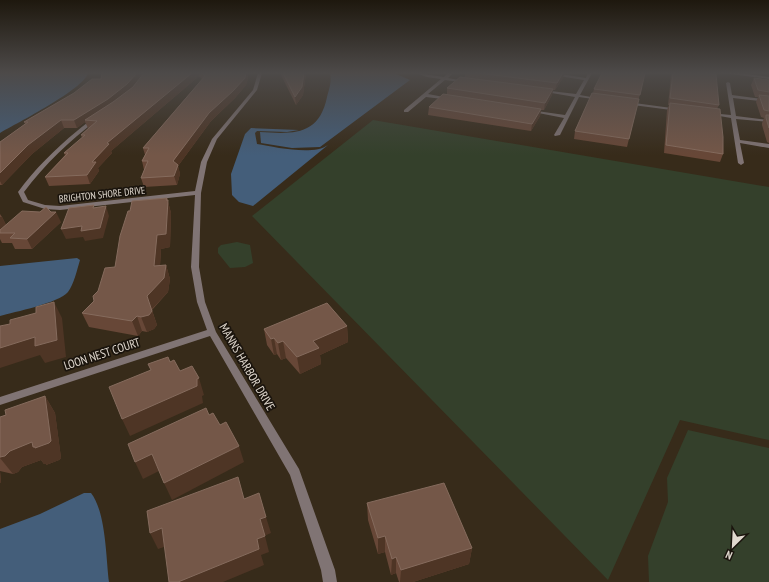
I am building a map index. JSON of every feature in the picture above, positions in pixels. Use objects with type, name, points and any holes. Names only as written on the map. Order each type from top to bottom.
[{"type":"street","name":"MANNS HARBOR DRIVE","points":[[247,100],[215,139],[204,162],[198,193],[196,267],[202,302],[212,332],[295,473],[328,570],[330,582]]},
{"type":"street","points":[[406,111],[418,100]]},
{"type":"street","points":[[557,135],[576,100]]},
{"type":"street","points":[[731,100],[741,162]]},
{"type":"street","points":[[624,102],[686,110]]},
{"type":"street","points":[[522,110],[567,117]]},
{"type":"street","points":[[702,113],[769,121]]},
{"type":"street","name":"BRIGHTON SHORE DRIVE","points":[[100,116],[70,138],[51,155],[21,192],[25,201],[45,207],[60,208],[198,193]]},
{"type":"street","points":[[737,141],[769,146]]},
{"type":"street","name":"LOON NEST COURT","points":[[0,401],[212,332]]},
{"type":"green space","points":[[373,120],[769,187],[769,440],[680,420],[608,580],[252,216]]},
{"type":"green space","points":[[237,242],[250,245],[253,263],[245,267],[230,268],[218,253],[218,248],[221,245]]},
{"type":"green space","points":[[688,430],[769,448],[769,582],[649,582],[648,556],[668,502],[667,478]]},
{"type":"water","points":[[0,100],[56,100],[34,114],[0,133]]},
{"type":"water","points":[[326,100],[383,100],[320,147],[292,148],[261,143],[260,132],[283,133],[303,130],[311,126],[318,119],[323,110]]},
{"type":"water","points":[[251,128],[299,130],[287,132],[257,131],[255,133],[257,144],[294,150],[313,150],[328,145],[253,206],[239,202],[232,195],[231,174],[245,134]]},
{"type":"water","points":[[77,258],[80,260],[74,281],[68,292],[63,296],[56,300],[25,310],[0,316],[0,266]]},
{"type":"water","points":[[84,493],[91,493],[100,512],[109,582],[0,582],[0,529],[40,514]]},
{"type":"building","points":[[62,100],[106,100],[74,120],[61,120],[28,145],[0,173],[0,142],[28,122],[24,122]]},
{"type":"building","points":[[115,100],[159,100],[107,143],[109,144],[92,162],[96,162],[87,175],[45,177],[68,153],[64,153],[85,135],[81,135],[97,121],[85,120]]},
{"type":"building","points":[[184,100],[223,100],[209,113],[173,161],[178,165],[174,176],[141,178],[148,161],[142,161],[149,148],[143,148]]},
{"type":"building","points":[[436,100],[483,100],[541,109],[532,124],[429,107]]},
{"type":"building","points":[[526,100],[547,100],[545,103]]},
{"type":"building","points":[[589,100],[639,100],[629,139],[575,131]]},
{"type":"building","points":[[685,100],[719,100],[719,105]]},
{"type":"building","points":[[761,100],[769,100],[769,111],[764,110]]},
{"type":"building","points":[[670,103],[720,109],[723,154],[666,145]]},
{"type":"building","points":[[766,115],[769,115],[769,128],[766,118]]},
{"type":"building","points":[[167,198],[166,234],[157,235],[154,266],[166,265],[164,278],[147,296],[152,311],[149,315],[141,317],[137,316],[132,321],[82,313],[94,301],[93,296],[98,291],[105,268],[115,267],[120,236],[128,211],[130,211],[132,201]]},
{"type":"building","points":[[94,205],[93,208],[106,206],[100,228],[81,231],[82,226],[61,229],[69,208]]},
{"type":"building","points":[[46,207],[51,212],[56,212],[27,239],[10,238],[15,233],[0,233],[0,230],[22,211],[40,212]]},
{"type":"building","points":[[54,302],[57,340],[35,346],[35,337],[0,348],[0,326],[10,324],[10,320],[36,313],[36,307]]},
{"type":"building","points":[[327,303],[347,326],[313,341],[319,348],[297,357],[283,341],[278,343],[274,338],[271,339],[264,329]]},
{"type":"building","points":[[168,357],[170,362],[174,360],[180,371],[192,366],[199,378],[197,379],[197,386],[122,419],[109,387],[151,370],[148,364]]},
{"type":"building","points":[[45,396],[51,441],[35,448],[33,447],[32,442],[10,451],[5,456],[0,457],[0,417],[6,415],[5,410]]},
{"type":"building","points":[[206,408],[209,415],[213,413],[220,425],[226,422],[239,446],[164,483],[152,454],[135,462],[128,444]]},
{"type":"building","points":[[238,477],[244,499],[259,493],[266,517],[260,519],[265,536],[257,539],[259,549],[178,582],[169,582],[162,528],[150,533],[147,511]]},
{"type":"building","points":[[444,483],[472,548],[401,570],[396,557],[392,559],[385,536],[378,538],[367,503]]}]
